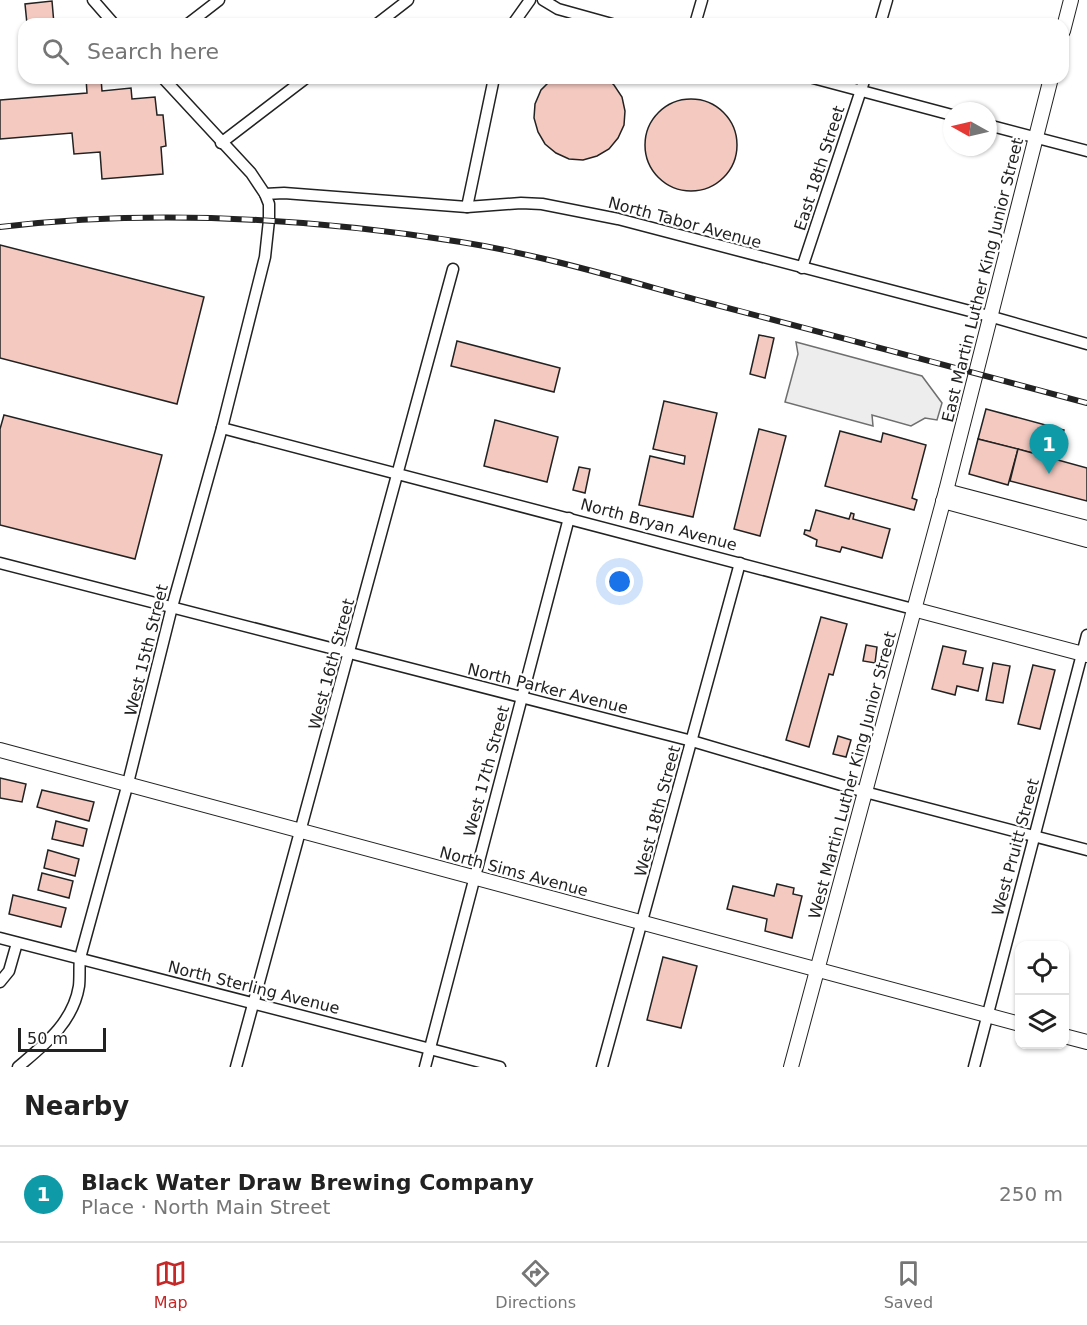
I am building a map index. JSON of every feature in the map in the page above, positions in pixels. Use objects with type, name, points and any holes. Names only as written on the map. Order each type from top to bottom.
[{"type":"street","points":[[93,0],[109,18]]},
{"type":"street","points":[[196,18],[219,0]]},
{"type":"street","points":[[385,18],[408,0]]},
{"type":"street","points":[[517,18],[530,0]]},
{"type":"street","points":[[543,0],[558,9],[590,18]]},
{"type":"street","points":[[697,18],[702,0]]},
{"type":"street","points":[[882,18],[887,0]]},
{"type":"street","points":[[1066,18],[1071,0]]},
{"type":"street","points":[[168,84],[250,173],[265,194]]},
{"type":"street","points":[[221,143],[298,84]]},
{"type":"street","points":[[467,207],[493,84]]},
{"type":"street","points":[[837,84],[943,113]]},
{"type":"street","name":"East 18th Street","points":[[802,268],[863,84]]},
{"type":"street","name":"East Martin Luther King Junior Street","points":[[944,496],[1049,84]]},
{"type":"street","points":[[997,127],[1087,152]]},
{"type":"street","name":"North Tabor Avenue","points":[[265,194],[284,193],[467,207],[520,203],[569,208],[989,316],[1087,344]]},
{"type":"street","name":"West 15th Street","points":[[18,1067],[52,1038],[65,1021],[79,986],[80,958],[128,783],[172,607],[222,428],[265,257],[270,204],[265,194]]},
{"type":"street","name":"West 16th Street","points":[[236,1067],[453,269]]},
{"type":"street","name":"North Bryan Avenue","points":[[222,428],[1084,654]]},
{"type":"street","points":[[944,496],[1087,528]]},
{"type":"street","points":[[944,496],[1087,540]]},
{"type":"street","name":"West Martin Luther King Junior Street","points":[[791,1067],[944,496]]},
{"type":"street","name":"West 17th Street","points":[[425,1067],[569,518]]},
{"type":"street","name":"North Parker Avenue","points":[[0,563],[692,741],[865,792],[1087,850]]},
{"type":"street","name":"West 18th Street","points":[[602,1067],[740,563]]},
{"type":"street","name":"West Pruitt Street","points":[[974,1067],[1033,835],[1084,654],[1087,635]]},
{"type":"street","name":"North Sims Avenue","points":[[0,750],[1015,1023]]},
{"type":"street","name":"North Sterling Avenue","points":[[0,938],[500,1067]]},
{"type":"street","points":[[0,982],[9,971],[17,943]]},
{"type":"street","points":[[1069,1037],[1087,1042]]},
{"type":"shaded area","points":[[796,342],[922,376],[942,403],[937,420],[925,418],[911,426],[872,415],[873,426],[785,402],[798,354]]},
{"type":"building","points":[[52,1],[53,18],[26,18],[25,4]]},
{"type":"building","points":[[86,84],[101,84],[102,91],[131,88],[132,99],[155,97],[157,115],[163,115],[166,146],[161,147],[163,174],[102,179],[100,152],[74,154],[72,133],[0,139],[0,100],[87,93]]},
{"type":"building","points":[[547,84],[613,84],[622,97],[625,111],[624,125],[618,138],[609,149],[583,160],[569,159],[556,153],[545,144],[534,118],[535,104],[541,90]]},
{"type":"building","points":[[691,99],[709,103],[723,113],[733,127],[737,145],[733,163],[723,177],[709,187],[691,191],[673,187],[659,177],[649,163],[645,145],[649,127],[659,113],[673,103]]},
{"type":"building","points":[[0,245],[204,297],[177,404],[0,358]]},
{"type":"building","points":[[759,335],[774,338],[765,378],[750,374]]},
{"type":"building","points":[[457,341],[560,368],[554,392],[451,366]]},
{"type":"building","points":[[664,401],[717,413],[693,517],[639,505],[650,456],[684,464],[685,456],[653,449]]},
{"type":"building","points":[[986,409],[1064,430],[1056,459],[978,439]]},
{"type":"building","points":[[4,415],[162,455],[135,559],[0,525],[0,429]]},
{"type":"building","points":[[495,420],[558,437],[547,482],[484,466]]},
{"type":"building","points":[[759,429],[786,436],[760,536],[734,529]]},
{"type":"building","points":[[840,431],[881,442],[883,433],[926,445],[912,498],[917,500],[914,510],[825,486]]},
{"type":"building","points":[[978,439],[1018,449],[1008,485],[969,474]]},
{"type":"building","points":[[1018,449],[1087,468],[1087,501],[1010,481]]},
{"type":"building","points":[[579,467],[590,469],[585,493],[573,490]]},
{"type":"building","points":[[816,510],[849,519],[851,513],[854,514],[853,519],[890,529],[882,558],[842,547],[840,552],[816,546],[817,540],[804,534],[805,530],[810,531]]},
{"type":"building","points":[[821,617],[847,624],[833,675],[829,674],[809,747],[786,740]]},
{"type":"building","points":[[866,645],[877,647],[875,663],[863,661]]},
{"type":"building","points":[[943,646],[966,651],[963,664],[983,668],[978,691],[957,686],[955,695],[932,689]]},
{"type":"building","points":[[993,663],[1010,666],[1003,703],[986,700]]},
{"type":"building","points":[[1033,665],[1055,670],[1040,729],[1018,724]]},
{"type":"building","points":[[838,736],[851,740],[846,757],[833,754]]},
{"type":"building","points":[[0,778],[26,784],[22,802],[0,798]]},
{"type":"building","points":[[42,790],[94,802],[89,821],[37,807]]},
{"type":"building","points":[[56,821],[87,829],[83,846],[52,839]]},
{"type":"building","points":[[48,850],[79,859],[75,876],[44,868]]},
{"type":"building","points":[[42,873],[73,881],[69,898],[38,890]]},
{"type":"building","points":[[777,884],[794,888],[793,894],[802,896],[792,938],[765,931],[767,919],[727,909],[733,886],[774,896]]},
{"type":"building","points":[[13,895],[66,908],[61,927],[9,914]]},
{"type":"building","points":[[663,957],[697,966],[681,1028],[647,1020]]},
{"type":"railway","points":[[0,227],[115,218],[231,219],[346,227],[492,247],[1087,403]]},
{"type":"place","name":"Black Water Draw Brewing Company","points":[[1049,474]]}]
